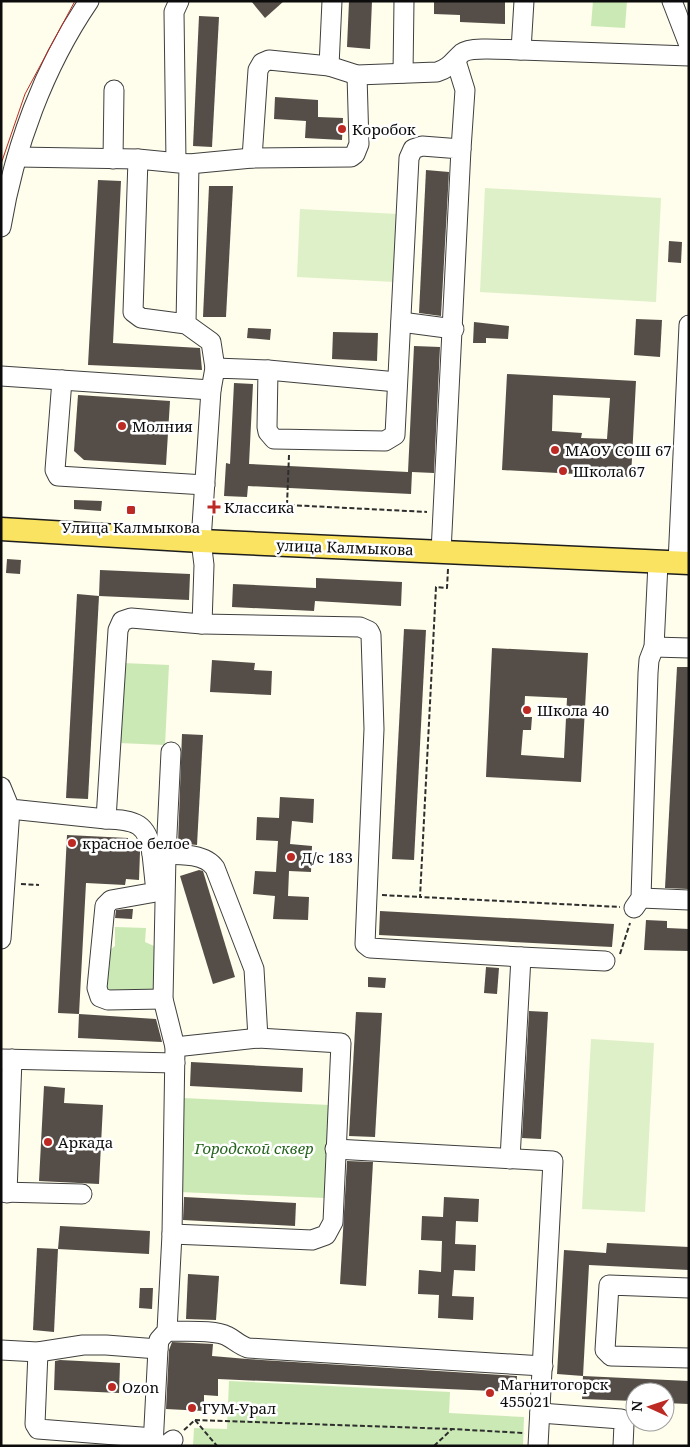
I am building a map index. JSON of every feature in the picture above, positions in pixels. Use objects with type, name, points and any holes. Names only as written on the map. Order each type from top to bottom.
[{"type":"main road","name":"улица Калмыкова","points":[[1,529],[201,541],[675,563]]},
{"type":"street","points":[[1,227],[17,157],[38,98],[55,60],[89,1]]},
{"type":"street","points":[[179,1],[174,12],[182,163],[186,324]]},
{"type":"street","points":[[329,66],[332,1]]},
{"type":"street","points":[[403,73],[404,1]]},
{"type":"street","points":[[521,50],[524,1]]},
{"type":"street","points":[[672,1],[689,45]]},
{"type":"street","points":[[252,158],[258,70],[262,62],[270,60],[329,66],[357,75],[438,72],[448,68],[462,53],[470,50],[689,56]]},
{"type":"street","points":[[445,552],[443,513],[465,90],[456,61]]},
{"type":"street","points":[[17,157],[138,159],[182,163],[252,158],[346,158],[355,154],[359,144],[357,75]]},
{"type":"street","points":[[113,159],[114,90]]},
{"type":"street","points":[[268,370],[268,432],[274,439],[389,441],[396,431],[410,153],[413,149],[422,146],[461,149]]},
{"type":"street","points":[[138,159],[133,312],[141,318],[186,324],[210,341],[215,368],[211,390],[201,541],[204,565],[202,624]]},
{"type":"street","points":[[401,322],[454,329]]},
{"type":"street","points":[[689,325],[675,563],[649,660],[638,903],[689,900]]},
{"type":"street","points":[[215,368],[268,370],[397,382]]},
{"type":"street","points":[[1,376],[211,390]]},
{"type":"street","points":[[62,380],[54,470],[58,476],[205,484]]},
{"type":"street","points":[[106,819],[119,625],[126,619],[202,624],[360,627],[369,631],[372,640],[374,729],[365,942],[368,948],[605,961]]},
{"type":"street","points":[[654,647],[689,648]]},
{"type":"street","points":[[165,911],[156,892],[171,752]]},
{"type":"street","points":[[1,787],[10,809],[1,939]]},
{"type":"street","points":[[10,809],[127,820],[143,827],[150,842],[159,854],[165,911],[163,999],[175,1055],[172,1234],[167,1331]]},
{"type":"street","points":[[159,854],[201,857],[212,863],[215,868],[254,970],[258,1038]]},
{"type":"street","points":[[156,892],[111,900],[105,906],[97,988],[100,997],[108,1000],[163,999]]},
{"type":"street","points":[[510,1158],[521,956]]},
{"type":"street","points":[[82,1194],[4,1193],[6,1059],[175,1055],[258,1038],[341,1043],[333,1222],[331,1229],[319,1239],[172,1234]]},
{"type":"street","points":[[335,1149],[553,1161],[539,1440]]},
{"type":"street","points":[[689,1288],[609,1285],[605,1350],[611,1356],[689,1358]]},
{"type":"street","points":[[38,1352],[35,1424],[38,1429],[161,1442],[158,1349],[162,1335],[167,1331],[214,1333],[227,1336],[237,1345],[248,1348],[542,1366]]},
{"type":"street","points":[[1,1350],[38,1352],[83,1345],[158,1349]]},
{"type":"street","points":[[540,1413],[621,1419],[624,1424],[623,1446]]},
{"type":"path","points":[[290,440],[287,505],[443,513]]},
{"type":"path","points":[[420,897],[436,588],[447,588],[445,552]]},
{"type":"path","points":[[367,895],[638,903],[617,961],[605,961]]},
{"type":"path","points":[[161,1442],[194,1420],[452,1429],[539,1440]]},
{"type":"path","points":[[194,1420],[217,1446]]},
{"type":"path","points":[[434,1446],[452,1429]]},
{"type":"green space","points":[[593,1],[627,1],[625,28],[591,26]]},
{"type":"green space","points":[[485,188],[661,198],[656,302],[480,292]]},
{"type":"green space","points":[[300,209],[398,214],[395,282],[297,277]]},
{"type":"green space","points":[[123,663],[169,665],[165,745],[119,743]]},
{"type":"green space","points":[[115,927],[146,928],[145,942],[154,946],[161,957],[154,994],[141,995],[102,990],[105,954],[115,946]]},
{"type":"green space","points":[[591,1039],[654,1043],[645,1212],[582,1209]]},
{"type":"green space","name":"Городской сквер","points":[[183,1098],[329,1105],[325,1198],[179,1192]]},
{"type":"green space","points":[[229,1381],[450,1392],[449,1413],[524,1417],[523,1446],[193,1446],[194,1428],[227,1429]]},
{"type":"building","points":[[251,1],[284,1],[265,18]]},
{"type":"building","points":[[349,1],[372,1],[370,49],[347,47]]},
{"type":"building","points":[[434,1],[505,2],[505,24],[460,22],[460,15],[434,14]]},
{"type":"building","points":[[199,16],[219,17],[212,147],[193,146]]},
{"type":"building","points":[[275,97],[318,100],[318,117],[343,118],[342,140],[305,138],[306,121],[274,119]]},
{"type":"building","points":[[426,170],[449,172],[441,316],[419,313]]},
{"type":"building","points":[[98,180],[121,181],[113,343],[200,348],[202,370],[88,365]]},
{"type":"building","points":[[209,186],[233,186],[226,317],[203,317]]},
{"type":"building","points":[[669,241],[682,242],[681,263],[668,262]]},
{"type":"building","points":[[636,319],[662,320],[660,357],[634,355]]},
{"type":"building","points":[[474,322],[509,326],[508,339],[486,338],[486,343],[473,343]]},
{"type":"building","points":[[248,328],[271,329],[270,340],[247,338]]},
{"type":"building","points":[[333,332],[378,333],[377,361],[332,359]]},
{"type":"building","points":[[414,346],[440,347],[434,473],[412,472],[411,494],[248,486],[247,497],[224,496],[226,463],[230,464],[234,383],[253,384],[249,464],[408,472]]},
{"type":"building","points":[[507,374],[636,381],[631,477],[502,470]],"holes":[[[553,395],[610,398],[607,439],[581,438],[582,433],[552,431]]]},
{"type":"building","name":"Молния","points":[[78,395],[170,401],[166,465],[84,460],[74,451]]},
{"type":"building","points":[[74,500],[102,501],[101,511],[74,509]]},
{"type":"building","points":[[7,559],[21,560],[20,574],[6,573]]},
{"type":"building","points":[[100,570],[190,574],[189,600],[99,596]]},
{"type":"building","points":[[316,578],[402,582],[401,606],[315,601],[314,611],[232,607],[233,584],[316,588]]},
{"type":"building","points":[[77,594],[99,596],[88,799],[66,798]]},
{"type":"building","points":[[404,629],[426,630],[414,860],[392,859]]},
{"type":"building","points":[[492,648],[588,653],[581,782],[486,777]],"holes":[[[525,696],[567,698],[564,758],[521,755],[523,730],[531,730],[532,717],[524,717]]]},
{"type":"building","points":[[212,660],[255,663],[254,670],[272,671],[271,695],[210,692]]},
{"type":"building","points":[[677,667],[689,667],[688,889],[665,888]]},
{"type":"building","points":[[182,734],[203,735],[197,845],[178,843]]},
{"type":"building","points":[[280,797],[314,799],[313,823],[292,821],[290,844],[312,846],[311,872],[289,871],[288,896],[309,897],[308,920],[273,919],[275,896],[253,894],[255,871],[276,872],[278,841],[256,840],[257,817],[279,818]]},
{"type":"building","points":[[67,835],[128,838],[127,846],[139,846],[140,852],[139,880],[126,879],[125,885],[86,883],[79,1014],[58,1013]]},
{"type":"building","points":[[199,870],[203,871],[235,977],[213,984],[180,876]]},
{"type":"building","points":[[133,909],[132,919],[115,918],[116,910]]},
{"type":"building","points":[[380,911],[614,924],[612,947],[379,935]]},
{"type":"building","points":[[646,920],[667,921],[667,928],[689,929],[689,951],[644,950]]},
{"type":"building","points":[[486,967],[499,968],[497,994],[484,993]]},
{"type":"building","points":[[368,977],[386,978],[385,988],[368,987]]},
{"type":"building","points":[[529,1011],[548,1012],[541,1139],[522,1138]]},
{"type":"building","points":[[356,1012],[382,1013],[375,1137],[349,1136]]},
{"type":"building","points":[[79,1014],[156,1019],[162,1042],[78,1038]]},
{"type":"building","points":[[191,1062],[303,1068],[302,1092],[190,1086]]},
{"type":"building","points":[[44,1086],[65,1088],[64,1103],[103,1105],[99,1184],[39,1181]]},
{"type":"building","points":[[347,1161],[373,1162],[366,1286],[340,1284]]},
{"type":"building","points":[[184,1197],[296,1203],[295,1226],[183,1220]]},
{"type":"building","points":[[444,1197],[479,1199],[478,1222],[456,1221],[455,1244],[476,1245],[475,1271],[454,1270],[452,1296],[474,1297],[473,1320],[438,1318],[439,1295],[418,1294],[419,1270],[441,1272],[442,1241],[421,1240],[422,1216],[443,1217]]},
{"type":"building","points":[[60,1226],[150,1231],[149,1254],[58,1249]]},
{"type":"building","points":[[607,1243],[689,1247],[689,1270],[589,1265],[583,1376],[557,1374],[564,1250],[606,1253]]},
{"type":"building","points":[[37,1248],[58,1249],[54,1332],[33,1330]]},
{"type":"building","points":[[188,1274],[219,1276],[216,1320],[186,1319]]},
{"type":"building","points":[[140,1288],[153,1288],[152,1309],[139,1308]]},
{"type":"building","points":[[172,1342],[213,1344],[212,1356],[517,1376],[516,1392],[218,1379],[218,1396],[204,1395],[204,1411],[166,1409],[169,1350]]},
{"type":"building","points":[[55,1361],[120,1363],[119,1393],[54,1390]]},
{"type":"building","points":[[583,1376],[689,1381],[689,1404],[675,1403],[675,1382],[625,1382],[625,1401],[582,1399]]},
{"type":"tram line","points":[[1,164],[25,94],[75,1]]},
{"type":"place","name":"Коробок","points":[[342,129]]},
{"type":"place","name":"Молния","points":[[122,426]]},
{"type":"place","name":"МАОУ СОШ 67","points":[[555,450]]},
{"type":"place","name":"Школа 67","points":[[563,471]]},
{"type":"place","name":"Классика","points":[[214,507]]},
{"type":"place","name":"Улица Калмыкова","points":[[131,510]]},
{"type":"place","name":"Школа 40","points":[[527,710]]},
{"type":"place","name":"красное белое","points":[[72,843]]},
{"type":"place","name":"Д/с 183","points":[[291,857]]},
{"type":"place","name":"Аркада","points":[[48,1142]]},
{"type":"place","name":"Ozon","points":[[112,1387]]},
{"type":"place","name":"Магнитогорск 455021","points":[[490,1393]]},
{"type":"place","name":"ГУМ-Урал","points":[[192,1408]]}]
